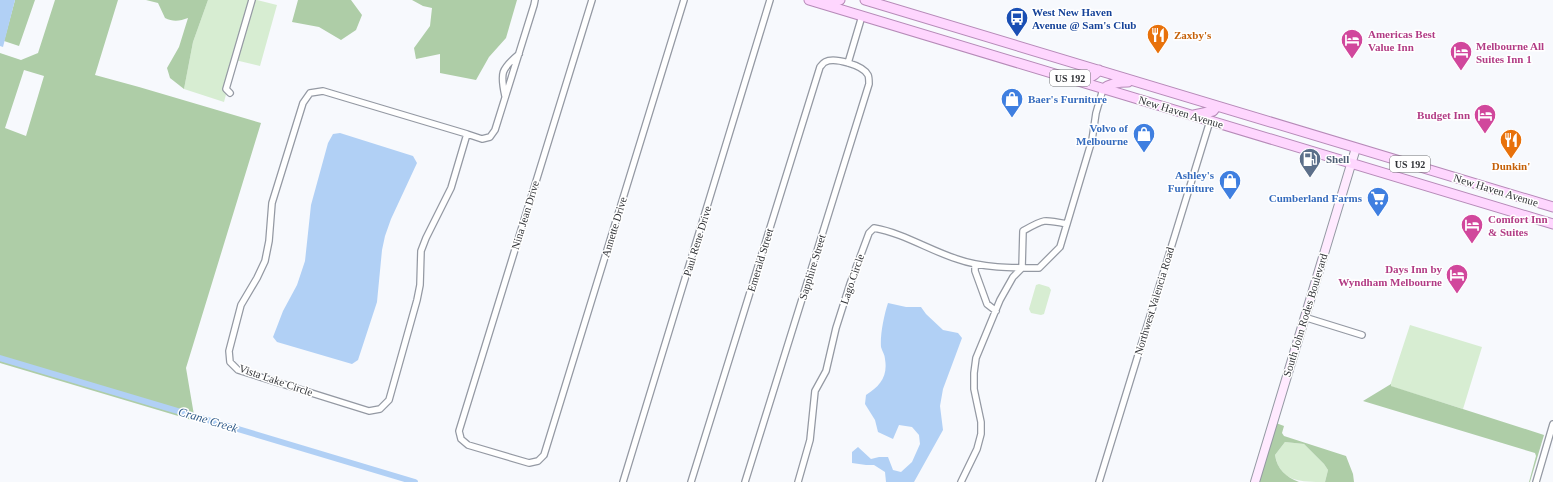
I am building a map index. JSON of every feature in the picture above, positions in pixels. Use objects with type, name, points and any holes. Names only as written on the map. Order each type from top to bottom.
[{"type":"main road","name":"New Haven Avenue","points":[[809,0],[1553,224]]},
{"type":"main road","points":[[824,4],[840,0]]},
{"type":"main road","name":"New Haven Avenue","points":[[865,0],[1553,207]]},
{"type":"main road","points":[[862,16],[866,11],[872,8],[891,8]]},
{"type":"main road","points":[[978,51],[986,36]]},
{"type":"main road","points":[[1071,79],[1090,78],[1095,76],[1099,70]]},
{"type":"main road","points":[[1103,89],[1109,84],[1116,82],[1135,81]]},
{"type":"main road","points":[[1191,115],[1213,111],[1217,106]]},
{"type":"main road","points":[[1210,121],[1222,114],[1238,112]]},
{"type":"main road","name":"South John Rodes Boulevard","points":[[1255,482],[1356,148]]},
{"type":"street","points":[[230,93],[226,89],[252,0]]},
{"type":"street","name":"Vista Lake Circle","points":[[467,134],[451,188],[421,251],[420,285],[417,300],[389,400],[380,409],[369,410],[238,370],[230,362],[229,351],[241,305],[265,261],[270,241],[272,203],[303,103],[310,93],[323,91],[467,134],[482,139],[490,137],[495,130],[513,74],[534,5],[534,0]]},
{"type":"street","name":"Nina Jean Drive","points":[[544,455],[538,461],[529,463],[468,444],[461,439],[459,431],[592,0]]},
{"type":"street","name":"Annette Drive","points":[[544,455],[684,0]]},
{"type":"street","name":"Paul Rene Drive","points":[[623,482],[770,0]]},
{"type":"street","points":[[848,63],[862,16]]},
{"type":"street","name":"Vista Lake Circle","points":[[505,96],[501,78],[506,65],[519,53]]},
{"type":"street","name":"Emerald Street","points":[[691,482],[820,67],[824,62],[834,60],[848,63]]},
{"type":"street","name":"Sapphire Street","points":[[745,482],[869,84],[868,75],[862,69],[848,63]]},
{"type":"street","points":[[504,72],[513,74]]},
{"type":"street","name":"Lago Circle","points":[[798,482],[810,440],[815,391],[826,371],[836,328],[850,284],[869,233],[874,228],[882,229],[956,259],[975,264],[1039,268],[1060,247],[1092,140],[1096,113],[1103,89]]},
{"type":"street","name":"Northwest Valencia Road","points":[[1099,482],[1210,121]]},
{"type":"street","points":[[961,482],[977,449],[981,434],[981,422],[974,389],[976,358],[996,311],[1013,277],[1022,268],[1023,231],[1043,220],[1067,224]]},
{"type":"street","points":[[975,264],[975,271],[987,304],[996,311]]},
{"type":"street","points":[[1304,317],[1362,335]]},
{"type":"street","points":[[1536,482],[1553,424]]},
{"type":"green space","points":[[15,0],[35,0],[19,46],[4,41]]},
{"type":"green space","points":[[55,0],[118,0],[95,75],[261,123],[186,368],[195,421],[0,363],[0,53],[21,60],[38,53]],"holes":[[[24,70],[44,76],[26,136],[5,128]]]},
{"type":"green space","points":[[146,0],[208,0],[193,42],[184,89],[170,78],[167,68],[179,47],[188,18],[176,21],[165,18],[158,3]]},
{"type":"green space","points":[[208,0],[257,0],[277,5],[260,66],[235,60],[224,102],[184,89],[193,42]]},
{"type":"green space","points":[[298,0],[351,0],[362,15],[356,30],[341,40],[319,27],[292,22]]},
{"type":"green space","points":[[412,0],[517,0],[506,38],[489,57],[476,80],[440,73],[440,54],[416,59],[414,48],[430,26],[432,8],[423,6]]},
{"type":"green space","points":[[1039,284],[1049,287],[1051,290],[1044,314],[1041,315],[1031,313],[1029,309],[1036,285]]},
{"type":"green space","points":[[1410,325],[1482,347],[1463,409],[1390,386]]},
{"type":"green space","points":[[1391,384],[1391,386],[1544,435],[1530,482],[1536,456],[1535,453],[1363,401]]},
{"type":"green space","points":[[1276,423],[1284,426],[1282,433],[1284,436],[1346,456],[1353,474],[1354,482],[1325,482],[1328,470],[1304,444],[1285,442],[1275,455],[1276,460],[1286,475],[1299,482],[1258,482]]},
{"type":"green space","points":[[1285,442],[1304,444],[1324,464],[1328,470],[1325,482],[1300,481],[1293,479],[1282,471],[1275,455]]},
{"type":"water","points":[[0,0],[15,0],[3,47],[0,46]]},
{"type":"water","points":[[340,133],[413,156],[417,163],[391,219],[385,236],[382,250],[377,302],[358,360],[352,364],[277,342],[273,337],[283,311],[297,285],[305,261],[311,205],[328,143],[333,134]]},
{"type":"water","points":[[888,303],[906,307],[921,307],[926,314],[943,330],[958,333],[962,338],[943,389],[940,406],[943,430],[914,482],[886,482],[885,472],[874,465],[852,463],[852,452],[858,447],[871,459],[888,457],[893,470],[901,472],[912,462],[920,444],[919,435],[912,427],[899,425],[893,439],[878,432],[875,420],[865,404],[866,395],[879,384],[884,376],[886,365],[881,342]]},
{"type":"waterway","name":"Crane Creek","points":[[0,358],[415,482]]},
{"type":"place","name":"West New Haven Avenue @ Sam's Club","points":[[1017,38]]},
{"type":"place","name":"Zaxby's","points":[[1158,54]]},
{"type":"place","name":"Americas Best Value Inn","points":[[1352,60]]},
{"type":"place","name":"Melbourne All Suites Inn 1","points":[[1461,72]]},
{"type":"place","name":"Baer's Furniture","points":[[1012,118]]},
{"type":"place","name":"Budget Inn","points":[[1485,134]]},
{"type":"place","name":"Volvo of Melbourne","points":[[1144,154]]},
{"type":"place","name":"Dunkin'","points":[[1511,160]]},
{"type":"place","name":"Shell","points":[[1310,178]]},
{"type":"place","name":"Ashley's Furniture","points":[[1230,200]]},
{"type":"place","name":"Cumberland Farms","points":[[1378,218]]},
{"type":"place","name":"Comfort Inn & Suites","points":[[1472,244]]},
{"type":"place","name":"Days Inn by Wyndham Melbourne","points":[[1457,294]]}]
